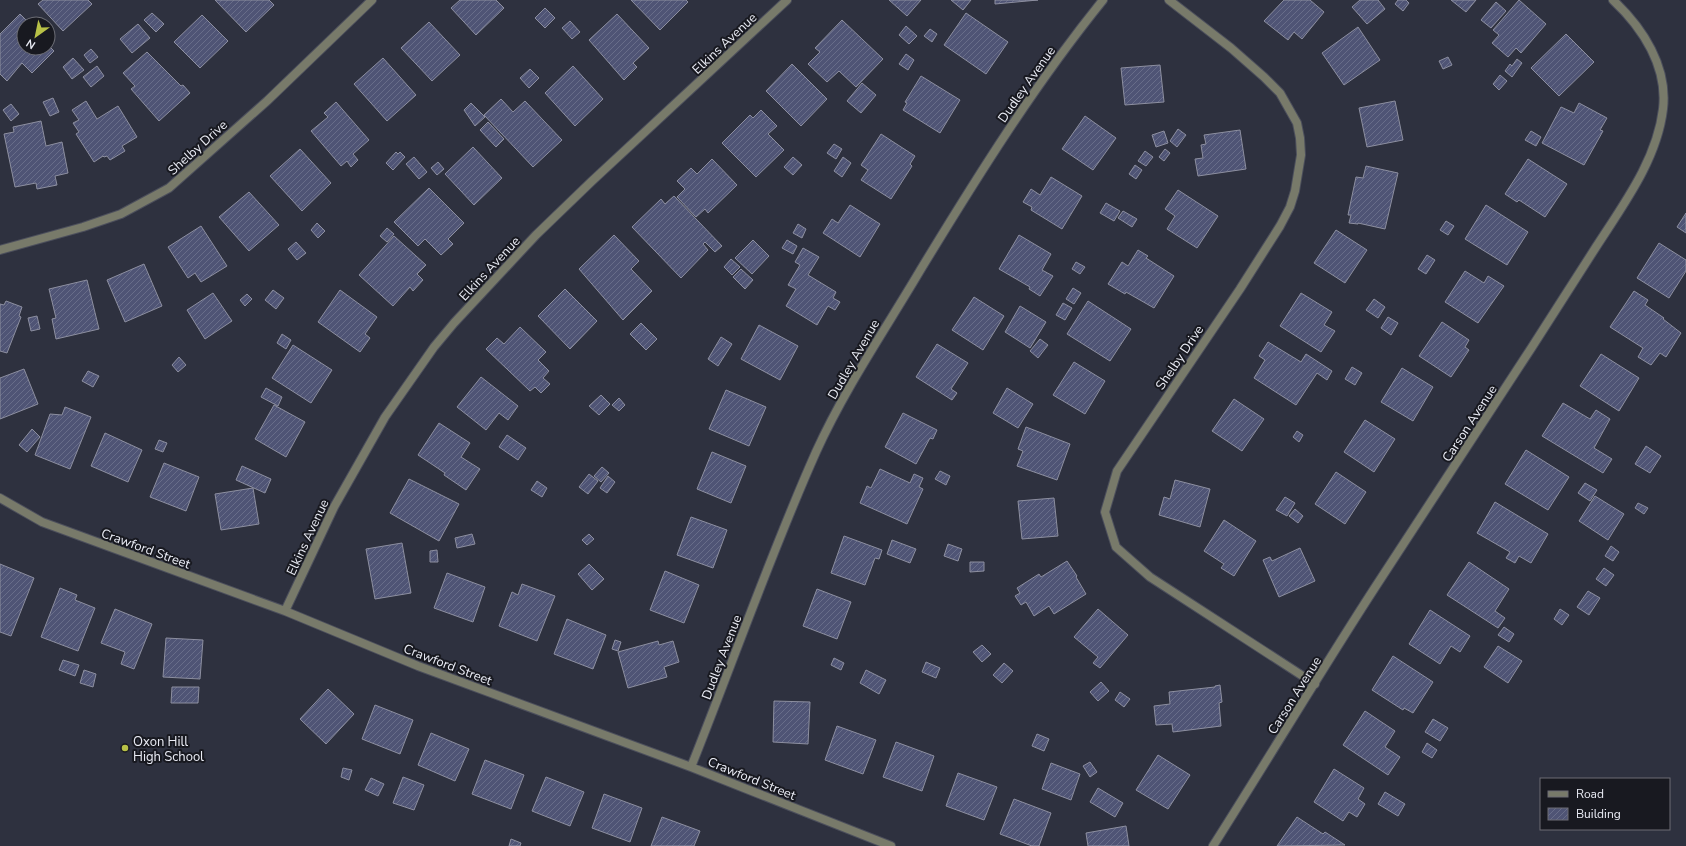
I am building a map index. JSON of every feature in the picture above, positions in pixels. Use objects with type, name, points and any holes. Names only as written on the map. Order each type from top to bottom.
[{"type":"street","name":"Shelby Drive","points":[[0,250],[83,227],[121,214],[169,188],[267,101],[372,0]]},
{"type":"street","name":"Elkins Avenue","points":[[284,611],[334,507],[385,417],[434,347],[454,323],[558,213],[787,0]]},
{"type":"street","name":"Dudley Avenue","points":[[691,767],[728,676],[766,572],[817,451],[852,381],[1001,142],[1076,33],[1103,0]]},
{"type":"street","name":"Shelby Drive","points":[[1169,0],[1231,48],[1264,77],[1280,94],[1297,123],[1301,155],[1295,191],[1290,207],[1280,226],[1240,289],[1117,471],[1105,512],[1116,547],[1150,577],[1315,684]]},
{"type":"street","name":"Carson Avenue","points":[[1213,846],[1373,590],[1450,475],[1611,223],[1639,178],[1648,159],[1663,109],[1660,80],[1653,53],[1646,38],[1635,22],[1613,0]]},
{"type":"street","name":"Crawford Street","points":[[0,498],[42,522],[284,611],[418,666],[691,767],[891,846]]},
{"type":"building","points":[[43,0],[88,0],[92,4],[63,31],[56,23],[56,16],[49,16],[38,4]]},
{"type":"building","points":[[215,0],[269,0],[274,5],[246,32]]},
{"type":"building","points":[[460,0],[496,0],[504,8],[476,35],[451,8]]},
{"type":"building","points":[[631,0],[686,0],[688,2],[660,30]]},
{"type":"building","points":[[889,0],[921,0],[907,16]]},
{"type":"building","points":[[951,0],[971,0],[963,10]]},
{"type":"building","points":[[995,0],[1038,0],[995,4]]},
{"type":"building","points":[[1284,0],[1310,0],[1324,12],[1302,39],[1294,32],[1288,40],[1264,21]]},
{"type":"building","points":[[1360,0],[1378,0],[1385,9],[1367,24],[1352,7]]},
{"type":"building","points":[[1398,0],[1406,0],[1409,3],[1403,11],[1395,4]]},
{"type":"building","points":[[1451,0],[1476,0],[1466,12]]},
{"type":"building","points":[[1519,0],[1546,24],[1521,53],[1516,48],[1508,57],[1492,43],[1499,35],[1493,30]]},
{"type":"building","points":[[1496,2],[1506,11],[1491,28],[1481,20]]},
{"type":"building","points":[[545,8],[555,18],[545,28],[535,18]]},
{"type":"building","points":[[152,13],[164,24],[156,32],[144,20]]},
{"type":"building","points":[[966,13],[1008,42],[986,74],[944,45]]},
{"type":"building","points":[[617,14],[649,48],[633,63],[637,67],[624,80],[589,40]]},
{"type":"building","points":[[202,15],[228,41],[200,68],[174,42]]},
{"type":"building","points":[[16,18],[16,56],[49,56],[32,73],[22,63],[7,81],[0,74],[0,34]]},
{"type":"building","points":[[842,20],[883,59],[856,87],[839,71],[827,82],[808,64],[820,52],[815,48]]},
{"type":"building","points":[[570,21],[580,32],[572,39],[562,28]]},
{"type":"building","points":[[429,22],[460,55],[432,81],[401,48]]},
{"type":"building","points":[[138,24],[150,38],[132,53],[120,39]]},
{"type":"building","points":[[906,26],[917,36],[909,44],[899,35]]},
{"type":"building","points":[[1358,27],[1380,60],[1344,85],[1322,53]]},
{"type":"building","points":[[930,29],[937,34],[932,42],[924,36]]},
{"type":"building","points":[[1566,34],[1594,62],[1559,96],[1531,68]]},
{"type":"building","points":[[91,49],[98,57],[90,63],[84,55]]},
{"type":"building","points":[[147,52],[190,93],[159,121],[131,89],[135,86],[123,73]]},
{"type":"building","points":[[906,54],[914,60],[908,70],[899,64]]},
{"type":"building","points":[[1448,57],[1452,65],[1443,69],[1439,61]]},
{"type":"building","points":[[73,58],[84,70],[72,79],[63,67]]},
{"type":"building","points":[[383,58],[416,95],[387,121],[354,84]]},
{"type":"building","points":[[1517,59],[1522,63],[1512,77],[1505,71],[1510,64],[1512,66]]},
{"type":"building","points":[[792,64],[827,99],[801,126],[766,91]]},
{"type":"building","points":[[1160,65],[1164,102],[1125,105],[1121,68]]},
{"type":"building","points":[[97,66],[104,76],[91,87],[83,77]]},
{"type":"building","points":[[573,66],[603,99],[575,126],[545,93]]},
{"type":"building","points":[[530,69],[539,78],[529,88],[520,78]]},
{"type":"building","points":[[1500,75],[1507,81],[1499,90],[1493,84]]},
{"type":"building","points":[[921,76],[960,100],[940,133],[903,110],[907,103],[905,102]]},
{"type":"building","points":[[862,83],[876,95],[861,113],[847,101]]},
{"type":"building","points":[[53,98],[59,112],[50,116],[43,102]]},
{"type":"building","points":[[501,99],[513,112],[525,101],[562,140],[533,167],[484,115]]},
{"type":"building","points":[[86,101],[97,119],[118,106],[137,137],[122,146],[125,151],[110,160],[107,156],[103,156],[94,162],[76,134],[79,132],[73,123],[79,120],[72,110]]},
{"type":"building","points":[[1395,101],[1403,140],[1367,147],[1359,108]]},
{"type":"building","points":[[336,102],[369,140],[353,154],[358,160],[351,167],[347,161],[341,166],[311,131],[328,117],[324,113]]},
{"type":"building","points":[[471,103],[485,117],[475,126],[464,110]]},
{"type":"building","points":[[1579,103],[1607,118],[1600,130],[1603,131],[1584,165],[1542,143],[1561,107],[1574,113]]},
{"type":"building","points":[[11,104],[19,114],[11,121],[3,110]]},
{"type":"building","points":[[761,110],[777,126],[768,134],[784,150],[756,177],[722,143],[750,115],[753,118]]},
{"type":"building","points":[[1085,116],[1116,138],[1093,170],[1062,149]]},
{"type":"building","points":[[41,121],[46,146],[62,142],[68,173],[55,176],[57,185],[37,189],[36,183],[15,187],[4,134],[14,132],[13,127]]},
{"type":"building","points":[[488,122],[504,139],[496,147],[480,130]]},
{"type":"building","points":[[1178,129],[1186,135],[1177,147],[1170,141]]},
{"type":"building","points":[[1240,130],[1246,169],[1198,176],[1195,159],[1203,158],[1201,145],[1206,144],[1204,135]]},
{"type":"building","points":[[1164,131],[1168,143],[1156,147],[1152,135]]},
{"type":"building","points":[[1531,131],[1541,137],[1536,146],[1525,140]]},
{"type":"building","points":[[881,134],[915,156],[910,164],[912,166],[891,199],[861,180],[868,170],[861,165]]},
{"type":"building","points":[[834,144],[842,149],[836,159],[827,153]]},
{"type":"building","points":[[473,147],[502,178],[474,205],[445,174]]},
{"type":"building","points":[[300,149],[331,183],[302,211],[270,176]]},
{"type":"building","points":[[1165,149],[1170,153],[1164,161],[1159,157]]},
{"type":"building","points":[[1145,151],[1153,157],[1146,166],[1138,161]]},
{"type":"building","points":[[396,152],[398,154],[400,152],[405,157],[393,170],[386,163]]},
{"type":"building","points":[[414,157],[427,172],[419,179],[406,164]]},
{"type":"building","points":[[793,157],[802,165],[793,175],[784,167]]},
{"type":"building","points":[[843,157],[851,163],[842,177],[834,171]]},
{"type":"building","points":[[712,159],[737,185],[708,213],[705,209],[696,217],[677,197],[685,189],[677,181],[691,168],[697,174]]},
{"type":"building","points":[[1528,159],[1567,184],[1545,217],[1519,200],[1517,202],[1505,194]]},
{"type":"building","points":[[438,162],[444,169],[437,175],[431,168]]},
{"type":"building","points":[[1135,165],[1142,170],[1136,179],[1129,174]]},
{"type":"building","points":[[1366,166],[1398,173],[1385,229],[1358,223],[1349,223],[1351,215],[1348,215],[1356,177],[1363,178]]},
{"type":"building","points":[[1051,177],[1082,196],[1062,229],[1031,210],[1032,207],[1023,202],[1031,189],[1040,195]]},
{"type":"building","points":[[429,188],[464,223],[448,239],[453,244],[441,255],[425,239],[418,246],[394,222]]},
{"type":"building","points":[[1178,190],[1218,216],[1197,248],[1167,229],[1175,216],[1165,209]]},
{"type":"building","points":[[249,192],[279,225],[249,251],[219,217]]},
{"type":"building","points":[[674,196],[722,246],[715,252],[705,242],[703,244],[708,250],[681,278],[632,227],[661,199],[665,204]]},
{"type":"building","points":[[1106,203],[1120,211],[1114,221],[1100,213]]},
{"type":"building","points":[[850,205],[880,224],[860,257],[823,233],[832,219],[838,223]]},
{"type":"building","points":[[1486,205],[1528,232],[1507,265],[1465,239]]},
{"type":"building","points":[[1123,211],[1137,219],[1132,227],[1118,218]]},
{"type":"building","points":[[1686,213],[1686,233],[1677,227]]},
{"type":"building","points":[[1446,221],[1454,226],[1448,235],[1440,230]]},
{"type":"building","points":[[317,223],[325,231],[318,238],[311,230]]},
{"type":"building","points":[[798,224],[806,229],[802,238],[793,233]]},
{"type":"building","points":[[201,226],[227,266],[201,282],[195,273],[188,278],[168,247]]},
{"type":"building","points":[[387,228],[394,234],[387,242],[380,236]]},
{"type":"building","points":[[1336,230],[1367,250],[1345,283],[1314,263]]},
{"type":"building","points":[[614,235],[639,261],[631,269],[652,291],[623,320],[579,269]]},
{"type":"building","points":[[1019,235],[1051,254],[1042,270],[1053,276],[1040,296],[1029,289],[1030,287],[999,269]]},
{"type":"building","points":[[394,236],[426,265],[417,274],[423,280],[413,291],[410,287],[393,306],[359,275]]},
{"type":"building","points":[[753,240],[769,256],[752,274],[735,258]]},
{"type":"building","points":[[787,240],[797,246],[793,254],[782,248]]},
{"type":"building","points":[[296,242],[306,253],[297,260],[288,249]]},
{"type":"building","points":[[1659,243],[1686,260],[1686,271],[1669,298],[1637,278]]},
{"type":"building","points":[[803,248],[819,257],[808,275],[836,292],[833,298],[840,302],[835,310],[828,306],[817,325],[786,306],[796,289],[788,285],[800,265],[795,262]]},
{"type":"building","points":[[1138,250],[1148,256],[1146,258],[1174,276],[1154,308],[1126,292],[1125,294],[1108,284],[1122,262],[1128,266]]},
{"type":"building","points":[[1427,255],[1435,260],[1426,274],[1418,269]]},
{"type":"building","points":[[731,259],[740,267],[732,275],[724,267]]},
{"type":"building","points":[[1076,262],[1085,267],[1080,274],[1072,269]]},
{"type":"building","points":[[144,264],[162,306],[125,322],[107,280]]},
{"type":"building","points":[[741,269],[753,280],[745,289],[733,277]]},
{"type":"building","points":[[1465,271],[1484,283],[1488,276],[1504,286],[1478,323],[1445,302]]},
{"type":"building","points":[[87,280],[99,329],[56,339],[52,319],[56,318],[49,289]]},
{"type":"building","points":[[1073,288],[1081,293],[1074,304],[1066,299]]},
{"type":"building","points":[[565,289],[597,321],[570,349],[538,316]]},
{"type":"building","points":[[273,290],[284,298],[276,309],[265,300]]},
{"type":"building","points":[[340,290],[377,317],[365,334],[370,338],[360,352],[318,322]]},
{"type":"building","points":[[1634,291],[1648,300],[1645,305],[1664,318],[1663,319],[1681,333],[1666,357],[1660,353],[1651,365],[1638,357],[1643,348],[1610,327]]},
{"type":"building","points":[[213,293],[232,321],[205,339],[187,310]]},
{"type":"building","points":[[1301,293],[1332,312],[1324,325],[1335,331],[1321,352],[1280,326]]},
{"type":"building","points":[[247,294],[252,299],[245,306],[240,300]]},
{"type":"building","points":[[974,297],[1004,316],[983,350],[952,330]]},
{"type":"building","points":[[1374,299],[1385,307],[1378,318],[1366,310]]},
{"type":"building","points":[[6,301],[22,307],[19,316],[21,317],[7,353],[0,351],[0,304],[4,305]]},
{"type":"building","points":[[1088,301],[1131,329],[1110,361],[1067,334]]},
{"type":"building","points":[[1063,303],[1072,308],[1065,320],[1056,315]]},
{"type":"building","points":[[1020,306],[1046,322],[1030,348],[1005,332]]},
{"type":"building","points":[[37,316],[40,329],[31,331],[28,318]]},
{"type":"building","points":[[1388,317],[1398,323],[1391,335],[1381,328]]},
{"type":"building","points":[[1442,322],[1469,340],[1465,347],[1469,350],[1451,377],[1419,356]]},
{"type":"building","points":[[641,323],[657,339],[646,350],[630,334]]},
{"type":"building","points":[[759,325],[798,346],[780,380],[741,359]]},
{"type":"building","points":[[520,327],[546,352],[538,360],[549,371],[543,378],[550,384],[541,393],[535,387],[530,391],[486,349],[497,338],[504,344]]},
{"type":"building","points":[[282,334],[291,340],[286,349],[277,343]]},
{"type":"building","points":[[721,337],[732,344],[718,366],[708,359]]},
{"type":"building","points":[[1040,339],[1048,345],[1038,358],[1030,351]]},
{"type":"building","points":[[1268,342],[1301,362],[1306,354],[1332,371],[1327,380],[1317,373],[1296,405],[1254,378],[1265,360],[1259,356]]},
{"type":"building","points":[[937,344],[968,363],[951,389],[957,393],[952,400],[916,377]]},
{"type":"building","points":[[293,345],[332,370],[311,403],[272,378]]},
{"type":"building","points":[[1601,354],[1639,378],[1619,411],[1580,386]]},
{"type":"building","points":[[179,357],[186,365],[178,372],[172,365]]},
{"type":"building","points":[[1074,362],[1105,381],[1085,414],[1053,395]]},
{"type":"building","points":[[1352,367],[1362,373],[1355,385],[1345,379]]},
{"type":"building","points":[[1402,368],[1433,387],[1413,421],[1381,402]]},
{"type":"building","points":[[24,369],[38,404],[0,419],[0,378]]},
{"type":"building","points":[[88,371],[99,376],[93,387],[82,381]]},
{"type":"building","points":[[481,377],[518,406],[508,420],[499,413],[486,430],[457,407]]},
{"type":"building","points":[[266,388],[282,397],[278,406],[261,397]]},
{"type":"building","points":[[1007,388],[1033,404],[1018,428],[993,413]]},
{"type":"building","points":[[726,390],[766,407],[749,446],[709,429]]},
{"type":"building","points":[[601,395],[610,404],[599,415],[589,406]]},
{"type":"building","points":[[619,398],[625,405],[619,411],[612,405]]},
{"type":"building","points":[[1234,399],[1264,419],[1242,451],[1212,431]]},
{"type":"building","points":[[1563,403],[1590,419],[1596,410],[1610,419],[1594,448],[1612,459],[1603,473],[1542,436]]},
{"type":"building","points":[[274,405],[305,422],[286,457],[255,439]]},
{"type":"building","points":[[65,407],[91,417],[70,469],[35,455],[50,414],[62,415]]},
{"type":"building","points":[[903,413],[937,430],[933,439],[930,438],[916,464],[885,447]]},
{"type":"building","points":[[1365,420],[1395,439],[1374,472],[1344,452]]},
{"type":"building","points":[[439,423],[470,443],[461,457],[480,469],[466,490],[444,475],[445,473],[418,455]]},
{"type":"building","points":[[1026,427],[1070,444],[1057,480],[1017,466],[1023,451],[1018,449]]},
{"type":"building","points":[[32,429],[40,437],[27,452],[19,445]]},
{"type":"building","points":[[1297,431],[1303,435],[1299,442],[1293,437]]},
{"type":"building","points":[[105,433],[142,450],[128,482],[91,466]]},
{"type":"building","points":[[507,435],[526,448],[518,460],[499,447]]},
{"type":"building","points":[[159,440],[167,443],[163,452],[155,449]]},
{"type":"building","points":[[1646,446],[1661,456],[1650,473],[1635,464]]},
{"type":"building","points":[[1526,450],[1569,477],[1548,510],[1505,484]]},
{"type":"building","points":[[712,452],[746,466],[731,503],[697,489]]},
{"type":"building","points":[[164,463],[199,477],[186,511],[150,497]]},
{"type":"building","points":[[242,466],[271,479],[265,493],[236,480]]},
{"type":"building","points":[[602,467],[609,473],[601,482],[594,476]]},
{"type":"building","points":[[880,469],[910,483],[914,474],[923,478],[919,487],[923,489],[907,524],[860,503],[867,486],[871,488]]},
{"type":"building","points":[[940,471],[950,476],[946,485],[935,479]]},
{"type":"building","points":[[1336,472],[1366,492],[1345,524],[1315,504]]},
{"type":"building","points":[[589,474],[598,481],[588,494],[579,487]]},
{"type":"building","points":[[608,476],[615,482],[607,493],[600,488]]},
{"type":"building","points":[[409,479],[459,504],[439,541],[390,513]]},
{"type":"building","points":[[1175,480],[1210,489],[1200,527],[1159,515],[1164,497],[1170,499]]},
{"type":"building","points":[[537,481],[547,488],[542,497],[531,490]]},
{"type":"building","points":[[1585,483],[1597,490],[1590,501],[1578,493]]},
{"type":"building","points":[[253,488],[259,524],[221,530],[215,494]]},
{"type":"building","points":[[1595,496],[1624,514],[1608,540],[1579,521]]},
{"type":"building","points":[[1285,497],[1295,503],[1287,516],[1276,510]]},
{"type":"building","points":[[1054,498],[1058,536],[1022,539],[1018,501]]},
{"type":"building","points":[[1495,502],[1548,534],[1531,563],[1519,556],[1515,563],[1506,558],[1510,552],[1477,533]]},
{"type":"building","points":[[1638,503],[1648,508],[1644,514],[1635,508]]},
{"type":"building","points":[[1295,509],[1303,516],[1298,523],[1289,516]]},
{"type":"building","points":[[691,517],[727,530],[713,568],[677,555]]},
{"type":"building","points":[[1224,520],[1256,541],[1234,576],[1221,568],[1224,564],[1204,551]]},
{"type":"building","points":[[472,534],[475,544],[457,548],[455,538]]},
{"type":"building","points":[[589,534],[594,539],[587,545],[582,540]]},
{"type":"building","points":[[844,536],[882,550],[879,559],[875,558],[865,585],[831,573]]},
{"type":"building","points":[[892,540],[916,549],[910,563],[887,554]]},
{"type":"building","points":[[402,543],[411,593],[375,599],[366,549]]},
{"type":"building","points":[[948,544],[962,549],[958,561],[944,556]]},
{"type":"building","points":[[1611,546],[1619,552],[1613,561],[1605,556]]},
{"type":"building","points":[[1300,548],[1315,581],[1279,597],[1263,560],[1270,557],[1272,561]]},
{"type":"building","points":[[437,550],[438,562],[430,562],[430,551]]},
{"type":"building","points":[[1067,561],[1086,594],[1054,614],[1049,606],[1034,616],[1026,602],[1021,605],[1015,596],[1020,593],[1017,588],[1039,574],[1041,577]]},
{"type":"building","points":[[970,562],[984,562],[984,571],[970,572]]},
{"type":"building","points":[[1469,562],[1509,589],[1495,611],[1505,618],[1498,628],[1447,595]]},
{"type":"building","points":[[0,564],[34,578],[11,636],[0,632]]},
{"type":"building","points":[[589,564],[604,579],[592,590],[578,574]]},
{"type":"building","points":[[1604,568],[1614,575],[1606,586],[1596,579]]},
{"type":"building","points":[[665,571],[699,585],[684,623],[650,610]]},
{"type":"building","points":[[447,573],[485,587],[473,622],[434,608]]},
{"type":"building","points":[[522,584],[555,596],[537,641],[499,626],[512,592],[518,595]]},
{"type":"building","points":[[60,588],[77,595],[75,600],[95,608],[78,651],[41,637]]},
{"type":"building","points":[[817,589],[851,602],[837,639],[803,626]]},
{"type":"building","points":[[1588,591],[1600,598],[1589,615],[1577,607]]},
{"type":"building","points":[[115,609],[152,624],[134,669],[121,664],[125,652],[101,643]]},
{"type":"building","points":[[1098,609],[1128,635],[1100,668],[1093,663],[1098,657],[1074,637]]},
{"type":"building","points":[[1560,609],[1569,615],[1562,625],[1554,619]]},
{"type":"building","points":[[1430,610],[1470,636],[1460,652],[1451,646],[1440,664],[1409,644]]},
{"type":"building","points":[[567,619],[606,635],[593,669],[554,654]]},
{"type":"building","points":[[1504,627],[1514,634],[1509,642],[1498,635]]},
{"type":"building","points":[[166,638],[203,640],[200,679],[163,677]]},
{"type":"building","points":[[615,640],[621,642],[618,651],[612,649]]},
{"type":"building","points":[[658,641],[659,645],[673,641],[679,662],[664,667],[667,677],[628,688],[618,652]]},
{"type":"building","points":[[982,645],[991,654],[982,662],[973,652]]},
{"type":"building","points":[[1498,646],[1522,661],[1508,683],[1484,667]]},
{"type":"building","points":[[1393,656],[1433,682],[1413,713],[1404,708],[1403,710],[1372,690]]},
{"type":"building","points":[[834,658],[844,663],[841,670],[831,665]]},
{"type":"building","points":[[63,660],[79,665],[75,676],[59,670]]},
{"type":"building","points":[[926,662],[940,668],[936,678],[922,672]]},
{"type":"building","points":[[1004,663],[1013,671],[1002,683],[993,675]]},
{"type":"building","points":[[84,670],[96,674],[93,687],[80,683]]},
{"type":"building","points":[[866,670],[886,680],[879,694],[860,683]]},
{"type":"building","points":[[1101,682],[1109,691],[1098,701],[1090,692]]},
{"type":"building","points":[[1220,685],[1222,702],[1219,703],[1221,726],[1173,732],[1172,724],[1156,725],[1154,706],[1170,704],[1169,692],[1215,687]]},
{"type":"building","points":[[172,687],[199,687],[198,703],[171,703]]},
{"type":"building","points":[[328,689],[354,714],[326,744],[300,719]]},
{"type":"building","points":[[1120,692],[1130,699],[1124,707],[1115,700]]},
{"type":"building","points":[[774,701],[810,702],[808,744],[773,742]]},
{"type":"building","points":[[375,705],[413,720],[400,754],[362,739]]},
{"type":"building","points":[[1365,711],[1395,731],[1385,747],[1400,757],[1388,775],[1343,745]]},
{"type":"building","points":[[1433,719],[1448,728],[1440,741],[1425,732]]},
{"type":"building","points":[[837,726],[876,740],[863,774],[825,760]]},
{"type":"building","points":[[431,733],[469,749],[455,781],[418,765]]},
{"type":"building","points":[[1037,734],[1049,739],[1044,751],[1032,746]]},
{"type":"building","points":[[896,742],[934,756],[922,791],[883,777]]},
{"type":"building","points":[[1427,743],[1437,750],[1432,758],[1422,752]]},
{"type":"building","points":[[1158,755],[1190,775],[1168,809],[1136,790]]},
{"type":"building","points":[[485,760],[524,775],[511,809],[472,794]]},
{"type":"building","points":[[1090,762],[1097,772],[1090,777],[1083,766]]},
{"type":"building","points":[[1051,763],[1080,774],[1071,800],[1042,789]]},
{"type":"building","points":[[343,768],[352,770],[349,780],[341,777]]},
{"type":"building","points":[[1334,769],[1364,788],[1358,799],[1365,804],[1357,817],[1349,812],[1343,821],[1314,802]]},
{"type":"building","points":[[958,773],[997,787],[984,820],[946,806]]},
{"type":"building","points":[[403,777],[424,785],[414,810],[393,803]]},
{"type":"building","points":[[546,777],[584,792],[570,826],[532,811]]},
{"type":"building","points":[[371,778],[384,784],[378,796],[365,790]]},
{"type":"building","points":[[1098,788],[1123,803],[1115,817],[1090,802]]},
{"type":"building","points":[[1385,792],[1405,804],[1398,816],[1378,804]]},
{"type":"building","points":[[604,794],[642,808],[630,842],[592,828]]},
{"type":"building","points":[[1014,799],[1051,813],[1039,846],[1032,846],[1000,834]]},
{"type":"building","points":[[662,817],[700,831],[694,846],[651,846]]},
{"type":"building","points":[[1297,817],[1323,834],[1325,832],[1345,845],[1277,846]]},
{"type":"building","points":[[1126,826],[1129,846],[1088,846],[1086,833]]},
{"type":"building","points":[[511,839],[521,843],[520,846],[509,846]]},
{"type":"place","name":"Oxon Hill High School","points":[[125,748]]}]
